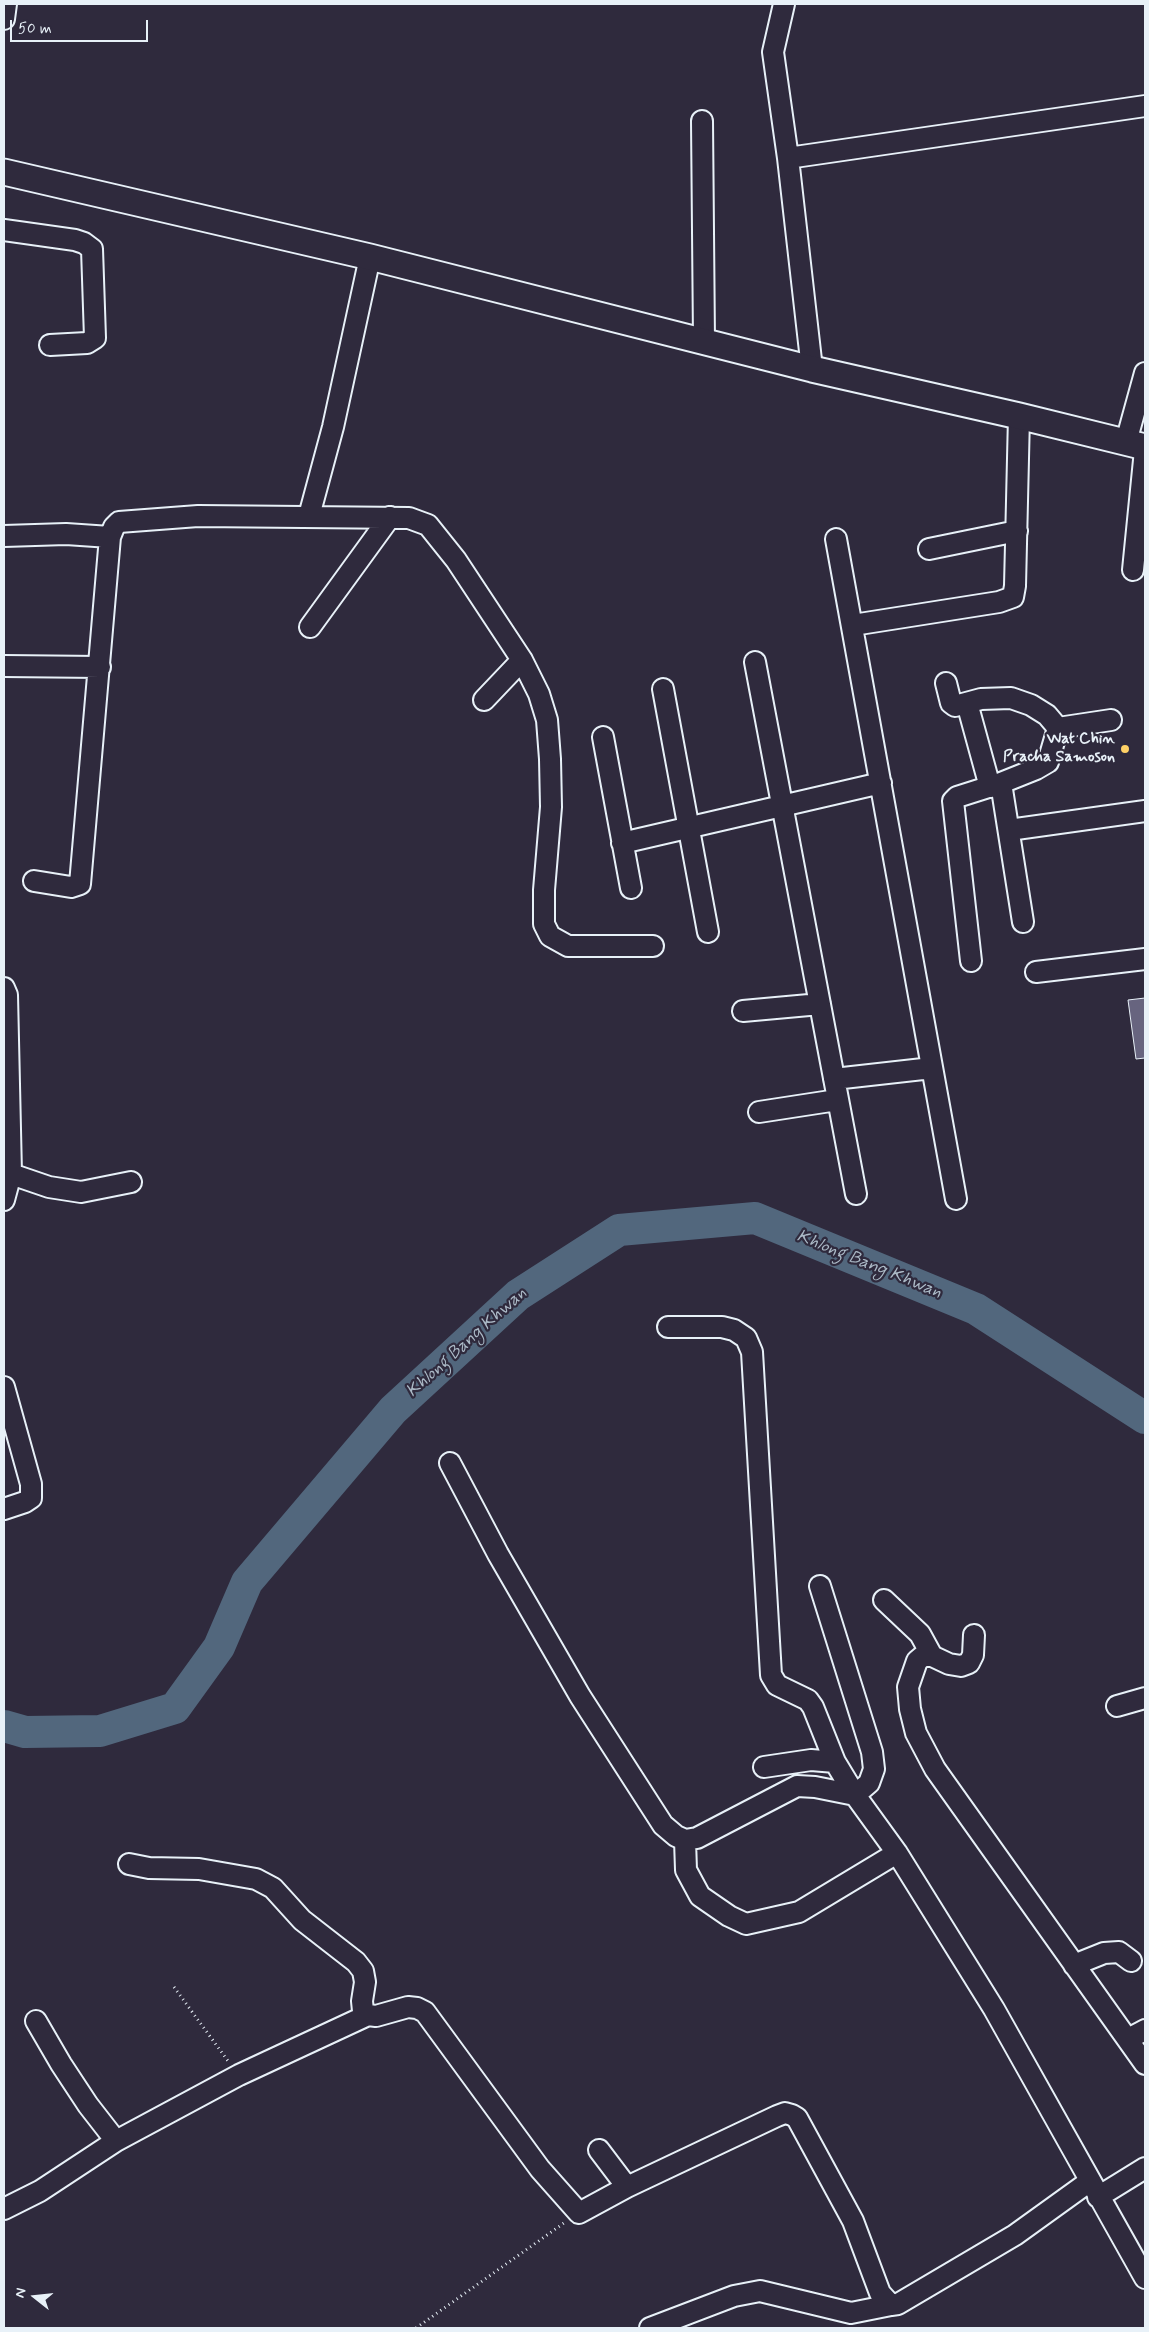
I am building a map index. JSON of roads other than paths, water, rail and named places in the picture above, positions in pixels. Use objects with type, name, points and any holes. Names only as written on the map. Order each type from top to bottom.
[{"type":"main road","points":[[4,172],[370,257],[812,369],[1019,416],[1139,446]]},
{"type":"street","points":[[4,19],[6,4]]},
{"type":"street","points":[[784,4],[773,52],[788,158],[812,369]]},
{"type":"street","points":[[788,158],[1145,106]]},
{"type":"street","points":[[702,121],[704,341]]},
{"type":"street","points":[[4,230],[75,240],[84,243],[92,249],[95,338],[86,343],[50,345]]},
{"type":"street","points":[[310,516],[333,427],[370,257]]},
{"type":"street","points":[[1134,570],[1144,379]]},
{"type":"street","points":[[853,625],[999,602],[1013,597],[1017,531],[1019,416]]},
{"type":"street","points":[[34,881],[71,887],[80,884],[110,537],[114,527],[119,522],[198,516],[409,518],[428,525],[456,560],[522,660],[538,694],[547,720],[551,807],[544,890],[544,924],[550,936],[568,946],[653,946]]},
{"type":"street","points":[[310,626],[390,517]]},
{"type":"street","points":[[930,549],[1017,531]]},
{"type":"street","points":[[4,536],[66,534],[110,537]]},
{"type":"street","points":[[836,539],[956,1199]]},
{"type":"street","points":[[484,700],[522,660]]},
{"type":"street","points":[[755,662],[856,1194]]},
{"type":"street","points":[[4,666],[100,667]]},
{"type":"street","points":[[946,683],[951,703],[955,706],[981,699],[1011,698],[1031,705],[1047,715],[1058,728]]},
{"type":"street","points":[[664,689],[708,932]]},
{"type":"street","points":[[967,703],[996,785],[1009,830],[1023,922]]},
{"type":"street","points":[[1058,728],[1111,720]]},
{"type":"street","points":[[971,961],[953,801],[957,797],[996,785],[1036,769],[1048,762],[1058,728]]},
{"type":"street","points":[[603,737],[631,888]]},
{"type":"street","points":[[622,843],[782,808],[880,783]]},
{"type":"street","points":[[1009,830],[1145,811]]},
{"type":"street","points":[[1036,972],[1145,959]]},
{"type":"street","points":[[4,988],[6,995],[7,1147],[11,1174],[4,1200]]},
{"type":"street","points":[[743,1011],[820,1004]]},
{"type":"street","points":[[834,1079],[932,1068]]},
{"type":"street","points":[[759,1112],[837,1100]]},
{"type":"street","points":[[11,1174],[49,1187],[81,1192],[132,1182]]},
{"type":"street","points":[[668,1327],[722,1327],[734,1330],[746,1338],[752,1352],[771,1675],[777,1685],[808,1700],[813,1707],[835,1762],[855,1795],[897,1853],[994,2009],[1077,2153],[1094,2189],[1145,2278]]},
{"type":"street","points":[[4,1387],[31,1484],[31,1498],[4,1509]]},
{"type":"street","points":[[450,1463],[498,1554],[580,1696],[663,1825],[685,1840],[697,1838],[797,1786],[815,1787],[855,1795]]},
{"type":"street","points":[[820,1586],[872,1752],[874,1769],[869,1782],[855,1795]]},
{"type":"street","points":[[884,1600],[920,1634],[932,1656]]},
{"type":"street","points":[[974,1635],[973,1656],[969,1663],[961,1666],[949,1664],[932,1656],[923,1656],[917,1661],[908,1687],[910,1709],[916,1733],[935,1769],[1145,2064]]},
{"type":"street","points":[[1117,1706],[1145,1698]]},
{"type":"street","points":[[764,1767],[811,1760],[835,1762]]},
{"type":"street","points":[[685,1840],[686,1870],[700,1896],[729,1916],[746,1924],[799,1912],[897,1853]]},
{"type":"street","points":[[129,1864],[149,1868],[199,1869],[256,1879],[267,1884],[302,1920],[356,1962],[363,1971],[365,1982],[362,2011],[368,2016]]},
{"type":"street","points":[[1074,1965],[1104,1954],[1118,1952],[1131,1961]]},
{"type":"street","points":[[4,2209],[40,2190],[116,2141],[239,2075],[368,2016],[376,2016],[408,2007],[417,2008],[425,2012],[540,2169],[579,2213],[627,2187],[777,2116],[785,2113],[797,2118],[852,2220],[880,2293],[892,2305]]},
{"type":"street","points":[[36,2021],[60,2064],[116,2141]]},
{"type":"street","points":[[1128,2040],[1145,2030]]},
{"type":"street","points":[[599,2150],[627,2187]]},
{"type":"street","points":[[650,2328],[734,2296],[760,2291],[851,2314],[898,2304],[1094,2189],[1145,2168]]},
{"type":"waterway","name":"Khlong Bang Khwan","points":[[4,1726],[25,1732],[100,1731],[175,1708],[219,1647],[247,1582],[393,1410],[518,1295],[619,1230],[755,1218],[976,1309],[1145,1418]]},
{"type":"place","name":"Wat Chin Pracha Samoson","points":[[1125,749]]}]
